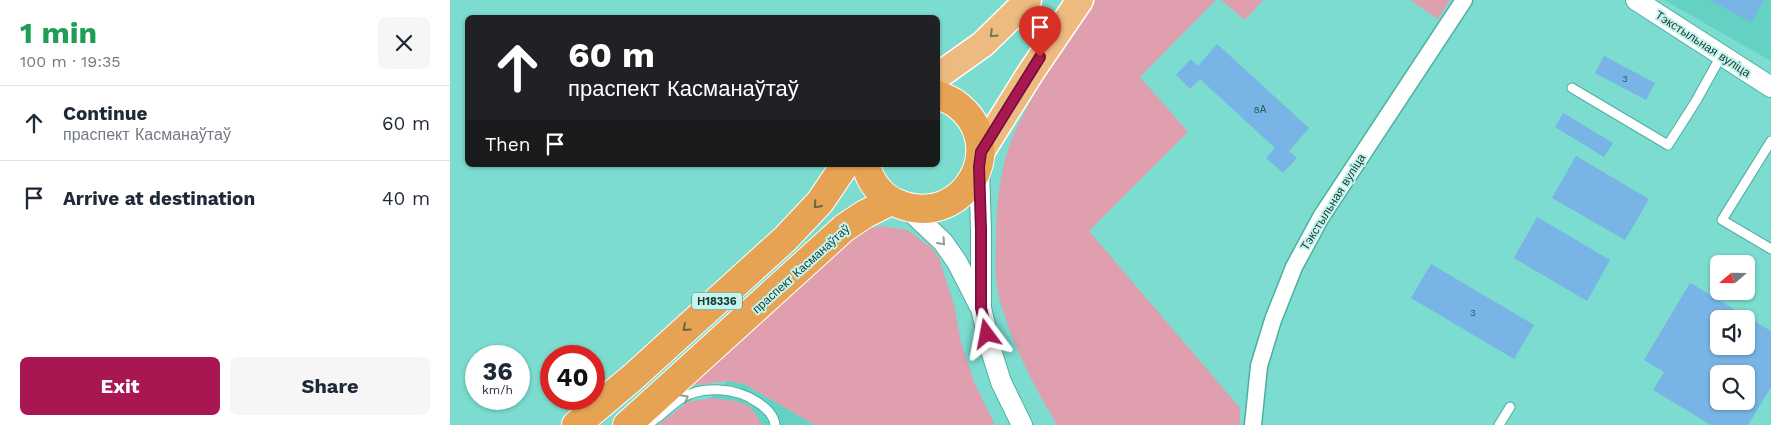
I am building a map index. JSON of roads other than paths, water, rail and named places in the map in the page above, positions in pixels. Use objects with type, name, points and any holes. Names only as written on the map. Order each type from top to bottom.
[{"type":"highway","points":[[940,96],[954,102],[968,115],[977,131],[980,159]]},
{"type":"highway","name":"праспект Касманаўтаў","points":[[627,425],[844,228],[865,214],[899,204],[925,210],[943,206],[959,197],[971,183],[980,159]]},
{"type":"highway","name":"Н18336","points":[[576,425],[632,378],[785,239],[820,202],[844,167]]},
{"type":"highway","points":[[867,167],[877,188],[899,204]]},
{"type":"main road","points":[[940,75],[983,44],[1028,0]]},
{"type":"main road","name":"праспект Касманаўтаў","points":[[980,159],[1031,72],[1080,0]]},
{"type":"street","name":"Тэкстыльная вуліца","points":[[1253,425],[1259,366],[1273,320],[1294,267],[1321,217],[1464,0]]},
{"type":"street","name":"Тэкстыльная вуліца","points":[[1636,0],[1771,87]]},
{"type":"street","points":[[980,159],[981,308],[1001,382],[1022,425]]},
{"type":"street","points":[[899,204],[943,242],[957,262],[981,308]]},
{"type":"lane","points":[[1572,88],[1668,145],[1696,101],[1721,56]]},
{"type":"lane","points":[[1771,140],[1722,220],[1771,249]]},
{"type":"lane","points":[[645,425],[656,420],[682,398],[696,393],[718,390],[738,392],[753,399],[767,409],[775,420],[775,425]]},
{"type":"lane","points":[[1499,425],[1510,407]]}]
